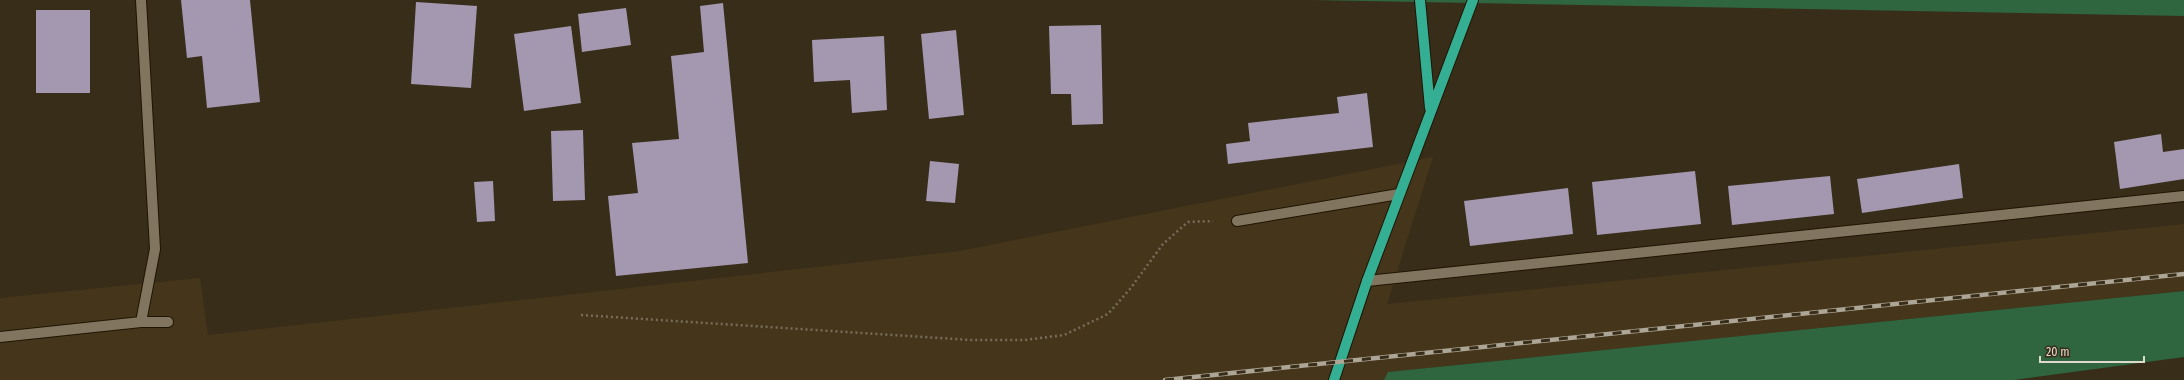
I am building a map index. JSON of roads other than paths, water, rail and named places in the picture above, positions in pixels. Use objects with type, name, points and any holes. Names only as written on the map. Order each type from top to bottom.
[{"type":"main road","points":[[1420,0],[1430,111]]},
{"type":"main road","points":[[1334,380],[1367,281],[1473,0]]},
{"type":"street","points":[[141,0],[155,249],[141,322]]},
{"type":"street","points":[[1237,221],[1399,194]]},
{"type":"street","points":[[1367,281],[2184,196]]},
{"type":"street","points":[[0,337],[141,322],[168,322]]},
{"type":"railway","points":[[1165,380],[2184,274]]}]
